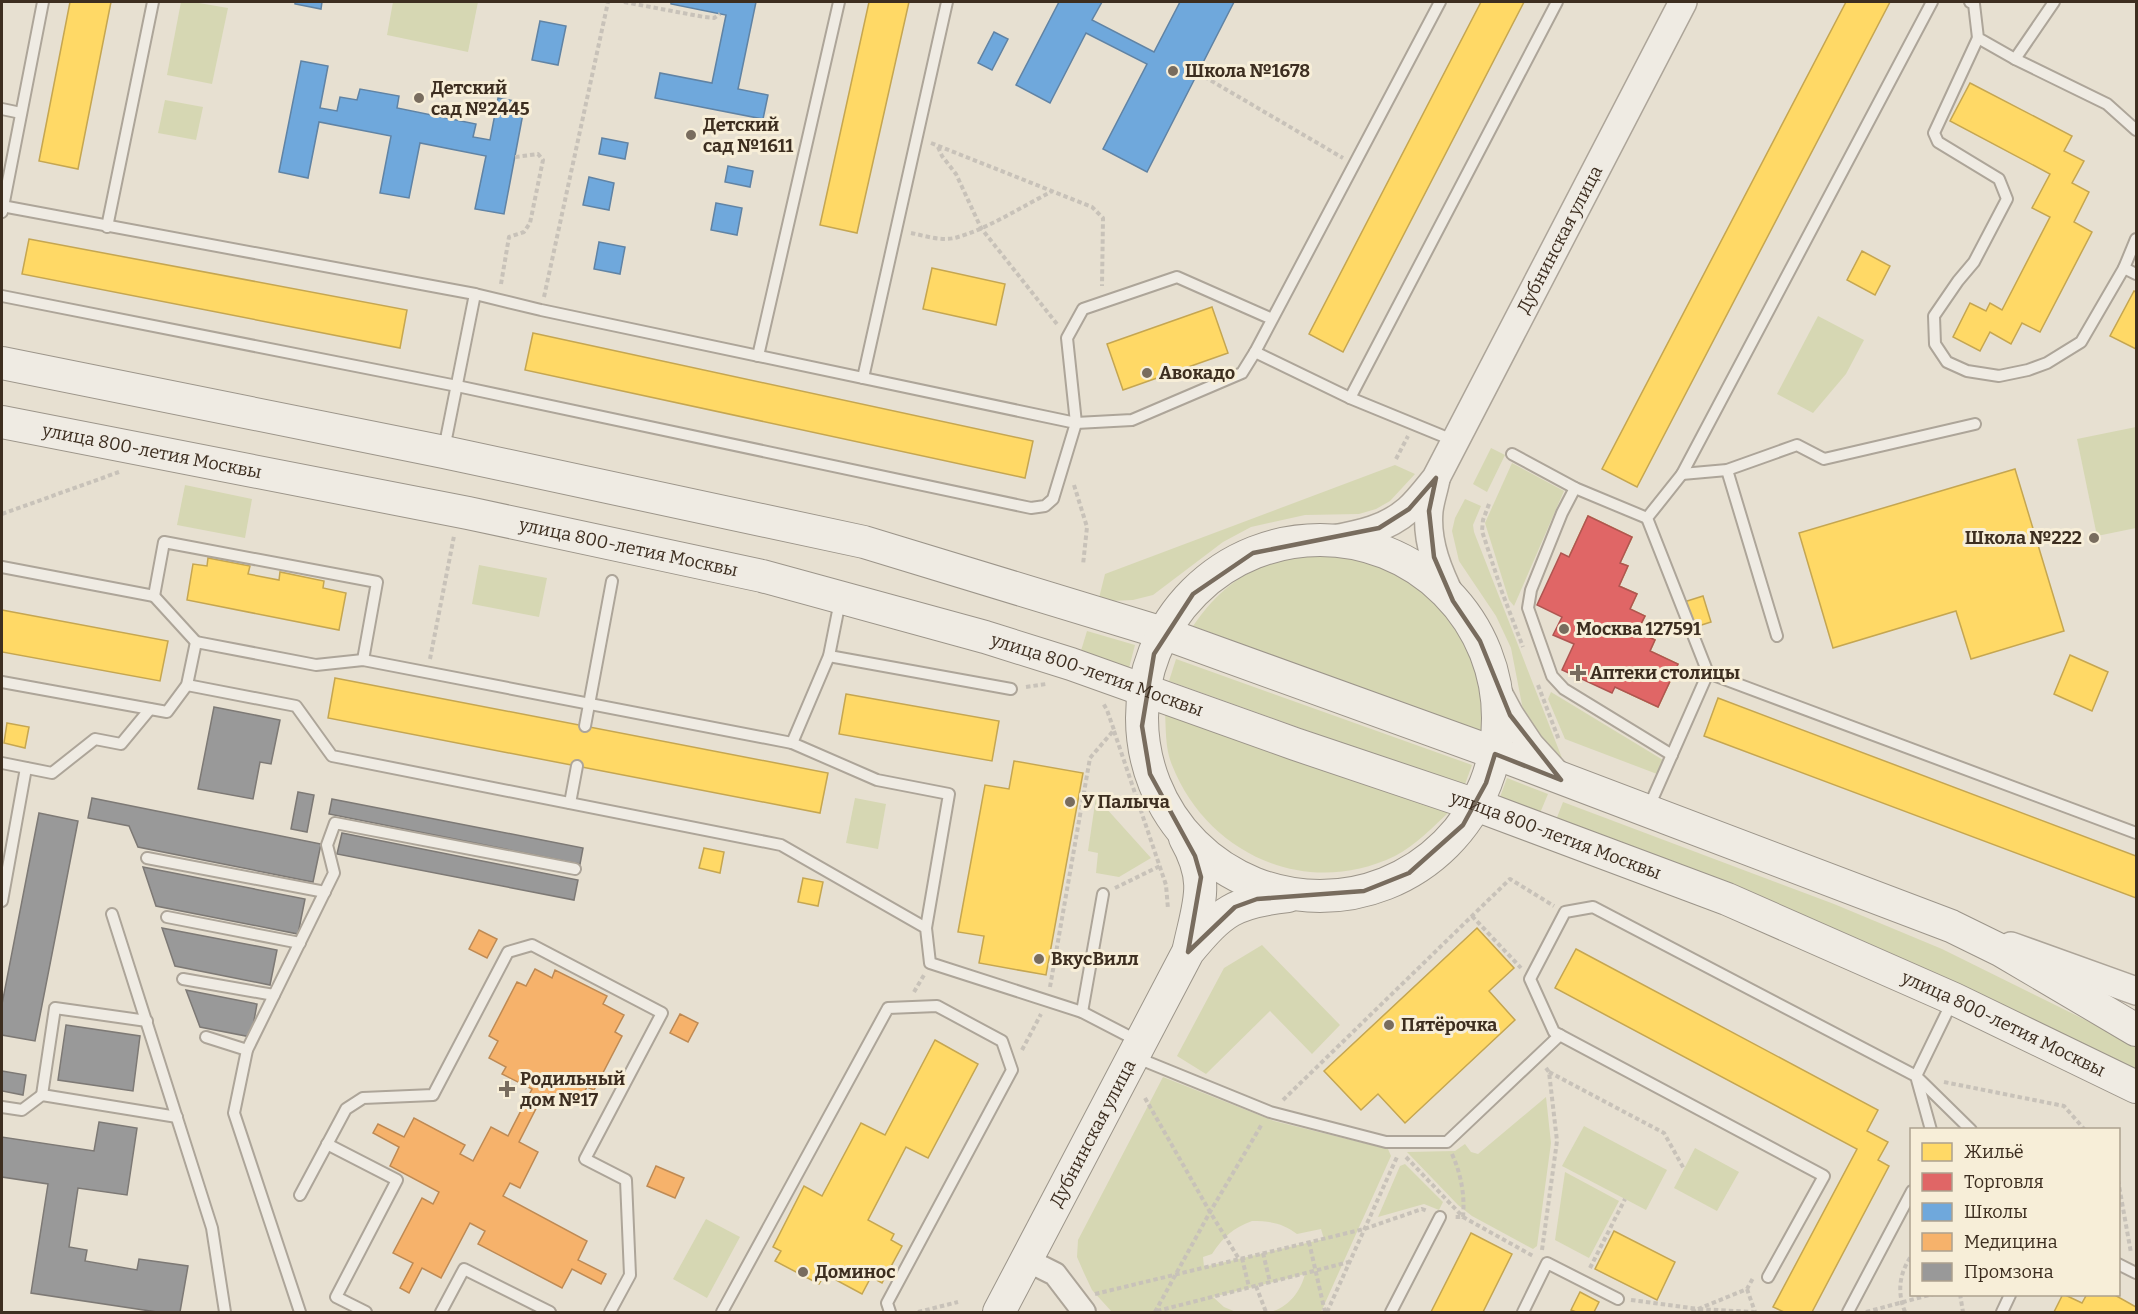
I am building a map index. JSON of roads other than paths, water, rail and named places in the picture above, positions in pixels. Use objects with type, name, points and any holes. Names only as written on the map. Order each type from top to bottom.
[{"type":"main road","points":[[2,363],[444,452],[864,542],[1163,633],[1495,753],[1951,927],[2012,956],[2136,1030]]},
{"type":"main road","name":"улица 800-летия Москвы","points":[[2,422],[468,513],[762,576],[1028,650],[1476,805],[1727,899],[1954,999],[2075,1058]]},
{"type":"main road","points":[[1324,541],[1348,543],[1395,557],[1436,583],[1468,620],[1480,641],[1489,663],[1498,711],[1495,753],[1486,783],[1463,825],[1447,843],[1429,860],[1408,873],[1364,891],[1315,896],[1270,889],[1245,880],[1204,854],[1179,828],[1160,796],[1150,774],[1144,750],[1142,726],[1144,689],[1154,654],[1163,633],[1193,594],[1231,564],[1253,553],[1276,546],[1324,541]]},
{"type":"main road","name":"Дубнинская улица","points":[[1179,828],[1195,856],[1201,877],[1199,902],[1188,952]]},
{"type":"main road","name":"Дубнинская улица","points":[[999,1312],[1188,952],[1217,920],[1235,907],[1257,899],[1301,895]]},
{"type":"main road","points":[[2075,1058],[2136,1087]]},
{"type":"street","name":"Дубнинская улица","points":[[1324,541],[1379,528],[1395,520],[1409,509],[1436,478],[1683,2]]},
{"type":"street","name":"Дубнинская улица","points":[[1436,478],[1429,512],[1430,533],[1441,576],[1453,601]]},
{"type":"street","points":[[1495,687],[1525,738],[1561,780]]},
{"type":"street","points":[[1951,927],[2136,991]]},
{"type":"street","name":"улица 800-летия Москвы","points":[[2075,1058],[2136,1098]]},
{"type":"street","points":[[1027,1260],[1055,1274],[1085,1305]]},
{"type":"lane","points":[[43,2],[2,209],[475,294],[1076,423],[1132,420],[1242,373],[1440,2]]},
{"type":"lane","points":[[107,227],[153,2]]},
{"type":"lane","points":[[758,356],[839,2]]},
{"type":"lane","points":[[863,378],[947,2]]},
{"type":"lane","points":[[1350,398],[1557,2]]},
{"type":"lane","points":[[1647,518],[1682,474],[1932,2]]},
{"type":"lane","points":[[1970,2],[1974,4],[1978,38],[1934,133],[1938,142],[1999,179],[2007,199],[1974,262],[1958,280],[1934,316],[1935,344],[1947,362],[1967,371],[1999,376],[2047,363],[2081,342],[2124,268],[2136,239]]},
{"type":"lane","points":[[2015,59],[2054,2]]},
{"type":"lane","points":[[1978,38],[2015,59],[2107,104],[2136,129]]},
{"type":"lane","points":[[2,109],[21,113]]},
{"type":"lane","points":[[2124,268],[2136,274]]},
{"type":"lane","points":[[2,296],[457,386],[1031,508],[1045,506],[1053,499],[1066,462],[1076,423],[1067,338],[1083,309],[1178,277],[1272,320]]},
{"type":"lane","points":[[444,452],[475,294]]},
{"type":"lane","points":[[1255,352],[1350,398],[1455,441]]},
{"type":"lane","points":[[1682,474],[1727,470],[1797,445],[1824,459],[1975,424]]},
{"type":"lane","points":[[1512,454],[1575,488],[1647,518],[1708,673],[1647,812]]},
{"type":"lane","points":[[1727,470],[1777,636]]},
{"type":"lane","points":[[1575,488],[1557,524],[1531,590],[1528,608],[1552,676],[1564,689],[1672,755]]},
{"type":"lane","points":[[154,596],[164,542],[377,582],[363,660]]},
{"type":"lane","points":[[2,567],[154,596],[196,642],[316,665],[363,660],[792,743],[877,780],[949,794],[926,928],[930,963],[1082,1012],[1104,1022],[1137,1049],[1270,1112],[1386,1142],[1447,1142],[1560,1035]]},
{"type":"lane","points":[[585,726],[612,581]]},
{"type":"lane","points":[[792,743],[829,656],[842,597]]},
{"type":"lane","points":[[2,682],[167,712],[187,685],[196,642]]},
{"type":"lane","points":[[829,656],[1011,690]]},
{"type":"lane","points":[[1708,673],[2136,833]]},
{"type":"lane","points":[[187,685],[296,706],[332,756],[781,845],[926,928]]},
{"type":"lane","points":[[2,763],[52,773],[95,739],[121,744],[150,709]]},
{"type":"lane","points":[[570,803],[577,766]]},
{"type":"lane","points":[[2,901],[26,768]]},
{"type":"lane","points":[[300,1312],[234,1113],[247,1050],[334,873],[327,845],[335,823],[575,869]]},
{"type":"lane","points":[[147,858],[325,892]]},
{"type":"lane","points":[[1082,1012],[1103,894]]},
{"type":"lane","points":[[1768,1277],[1824,1176],[1554,1032],[1530,979],[1565,912],[1593,907],[1917,1076],[1969,1128]]},
{"type":"lane","points":[[112,914],[212,1228],[225,1312]]},
{"type":"lane","points":[[167,917],[300,943]]},
{"type":"lane","points":[[300,1195],[346,1109],[363,1098],[433,1095],[508,952],[532,945],[662,1013],[585,1159],[626,1180],[630,1275],[610,1312]]},
{"type":"lane","points":[[183,979],[274,995]]},
{"type":"lane","points":[[1930,1128],[1917,1076],[1954,999]]},
{"type":"lane","points":[[722,1312],[888,1008],[937,1006],[1002,1041],[1011,1070],[887,1303],[890,1312]]},
{"type":"lane","points":[[2,1107],[22,1110],[42,1095],[55,1008],[147,1021]]},
{"type":"lane","points":[[206,1037],[247,1050]]},
{"type":"lane","points":[[42,1095],[177,1117]]},
{"type":"lane","points":[[327,1144],[397,1180],[336,1297],[366,1312]]},
{"type":"lane","points":[[1848,1312],[1910,1193]]},
{"type":"lane","points":[[1390,1312],[1440,1217]]},
{"type":"lane","points":[[1523,1312],[1547,1263],[1618,1299]]},
{"type":"lane","points":[[2120,1265],[2136,1273]]},
{"type":"lane","points":[[441,1312],[464,1269],[550,1312]]},
{"type":"lane","points":[[2002,1312],[2010,1296]]},
{"type":"place","name":"Школа №1678","points":[[1173,71]]},
{"type":"place","name":"Детский сад №2445","points":[[419,98]]},
{"type":"place","name":"Детский сад №1611","points":[[691,135]]},
{"type":"place","name":"Авокадо","points":[[1147,373]]},
{"type":"place","name":"Школа №222","points":[[2094,538]]},
{"type":"place","name":"Москва 127591","points":[[1564,629]]},
{"type":"place","name":"Аптеки столицы","points":[[1578,673]]},
{"type":"place","name":"У Палыча","points":[[1070,802]]},
{"type":"place","name":"ВкусВилл","points":[[1039,959]]},
{"type":"place","name":"Пятёрочка","points":[[1389,1025]]},
{"type":"place","name":"Родильный дом №17","points":[[507,1089]]},
{"type":"place","name":"Доминос","points":[[803,1272]]}]
